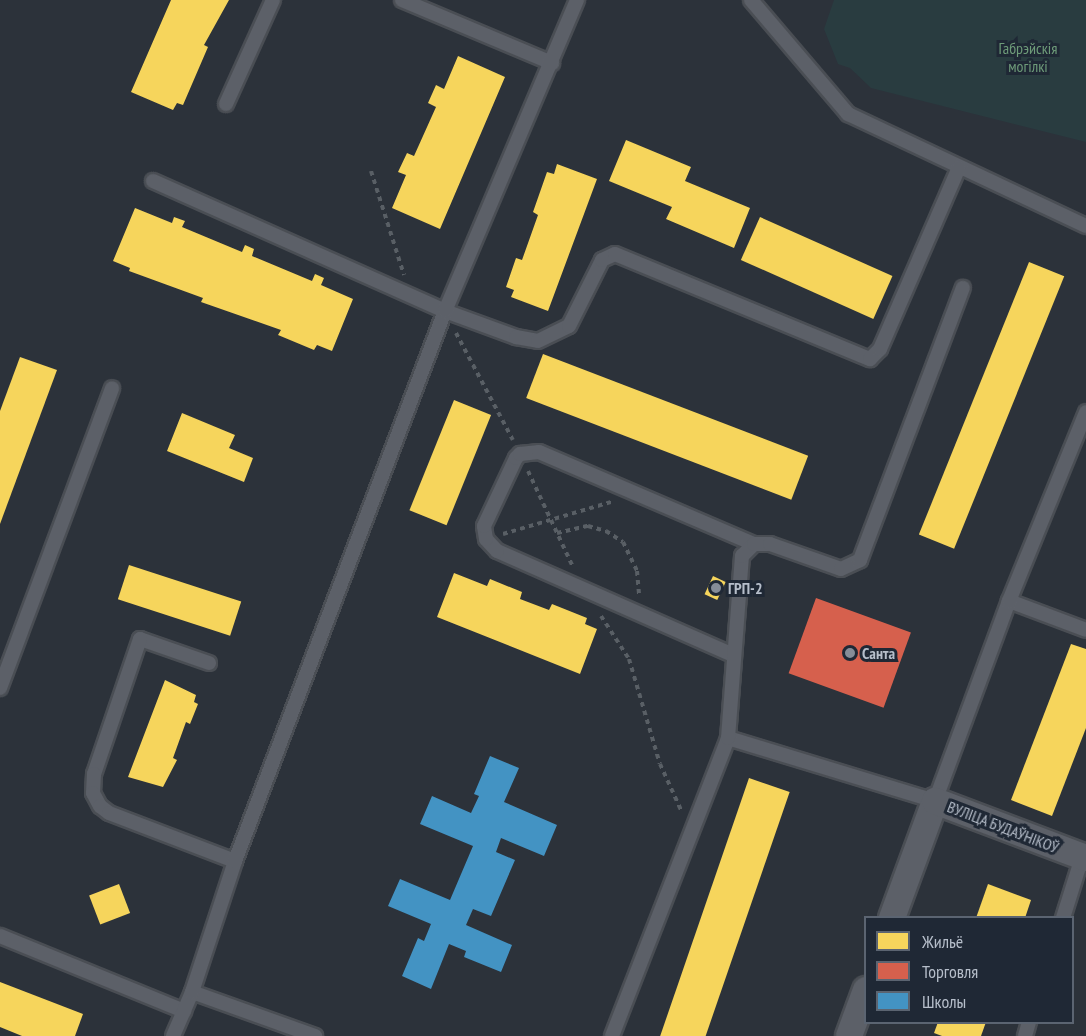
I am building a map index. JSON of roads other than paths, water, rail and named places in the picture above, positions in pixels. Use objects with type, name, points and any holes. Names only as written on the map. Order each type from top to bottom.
[{"type":"street","name":"ВУЛІЦА БУДАЎНІКОЎ","points":[[893,916],[935,801],[1085,854]]},
{"type":"street","points":[[849,1036],[864,995]]},
{"type":"lane","points":[[226,104],[273,0]]},
{"type":"lane","points":[[402,0],[552,63]]},
{"type":"lane","points":[[173,1036],[192,992],[235,861],[445,311],[577,0]]},
{"type":"lane","points":[[751,0],[848,114],[1086,226]]},
{"type":"lane","points":[[153,182],[445,311],[516,338],[538,340],[556,335],[569,326],[584,303],[602,260],[615,254],[870,360],[880,349],[959,167]]},
{"type":"lane","points":[[733,655],[497,551],[486,539],[484,526],[520,454],[539,452],[753,544],[770,544],[841,568],[860,560],[963,288]]},
{"type":"lane","points":[[0,688],[112,388]]},
{"type":"lane","points":[[728,738],[935,801],[1009,601],[1086,412]]},
{"type":"lane","points":[[612,1036],[728,738],[742,556],[753,544]]},
{"type":"lane","points":[[1009,601],[1086,630]]},
{"type":"lane","points":[[209,663],[140,639],[94,774],[93,793],[100,806],[109,813],[235,861]]},
{"type":"lane","points":[[1064,916],[1085,854]]},
{"type":"lane","points":[[0,936],[184,1011]]},
{"type":"lane","points":[[192,992],[315,1036]]},
{"type":"place","name":"ГРП-2","points":[[716,588]]},
{"type":"place","name":"Санта","points":[[850,653]]},
{"type":"park label","name":"Габрэйскія могілкі","points":[[1028,57]]}]
